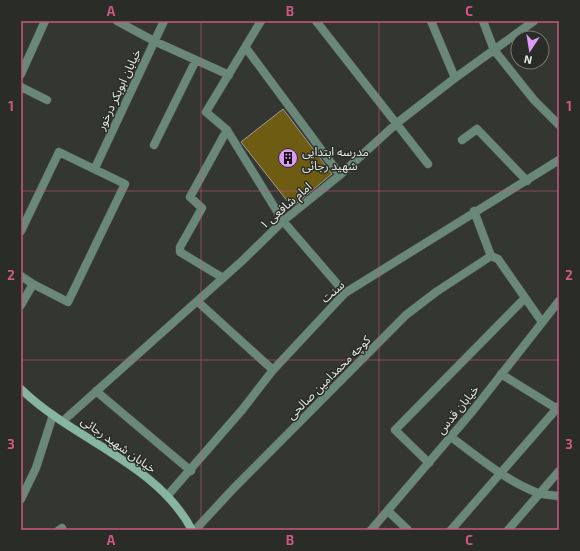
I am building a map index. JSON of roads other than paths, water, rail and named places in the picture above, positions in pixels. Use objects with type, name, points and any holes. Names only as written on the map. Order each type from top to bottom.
[{"type":"main road","name":"خیابان شهید رجائی","points":[[21,389],[53,414],[150,480],[168,496],[194,530]]},
{"type":"street","points":[[21,74],[45,21]]},
{"type":"street","points":[[117,21],[154,41],[229,75]]},
{"type":"street","name":"خیابان ابوبکر درخور","points":[[94,168],[164,21]]},
{"type":"street","points":[[261,21],[206,112],[227,130],[283,221],[345,293]]},
{"type":"street","points":[[316,21],[428,164]]},
{"type":"street","points":[[431,21],[455,78]]},
{"type":"street","points":[[483,21],[494,50],[534,100],[559,125]]},
{"type":"street","name":"امام شافعی ۱","points":[[63,421],[198,301],[283,221],[340,175],[397,124],[455,78],[534,21]]},
{"type":"street","points":[[246,48],[340,175]]},
{"type":"street","points":[[154,145],[196,60]]},
{"type":"street","points":[[21,87],[47,100]]},
{"type":"street","points":[[462,140],[477,129],[527,181]]},
{"type":"street","points":[[223,278],[180,252],[180,247],[202,208],[190,197],[227,130]]},
{"type":"street","points":[[21,231],[59,152],[125,184],[68,302],[21,276]]},
{"type":"street","name":"سنت","points":[[168,496],[273,370],[345,293],[474,211],[527,181],[559,160]]},
{"type":"street","points":[[474,211],[491,256],[498,259],[542,322]]},
{"type":"street","name":"کوچه محمدامین صالحی","points":[[194,530],[406,315],[491,256]]},
{"type":"street","points":[[21,305],[33,284]]},
{"type":"street","points":[[429,463],[395,430],[525,298]]},
{"type":"street","points":[[198,301],[273,370]]},
{"type":"street","name":"خیابان قدس","points":[[371,530],[451,437],[559,301]]},
{"type":"street","points":[[450,530],[558,408],[501,374]]},
{"type":"street","points":[[96,391],[191,470]]},
{"type":"street","points":[[21,499],[36,468],[53,414]]},
{"type":"street","points":[[451,437],[500,473],[539,494],[547,493],[559,496]]},
{"type":"street","points":[[508,530],[559,471]]},
{"type":"street","points":[[388,511],[408,530]]},
{"type":"place","name":"مدرسه ابتدایی شهید رجائی","points":[[288,158]]}]
